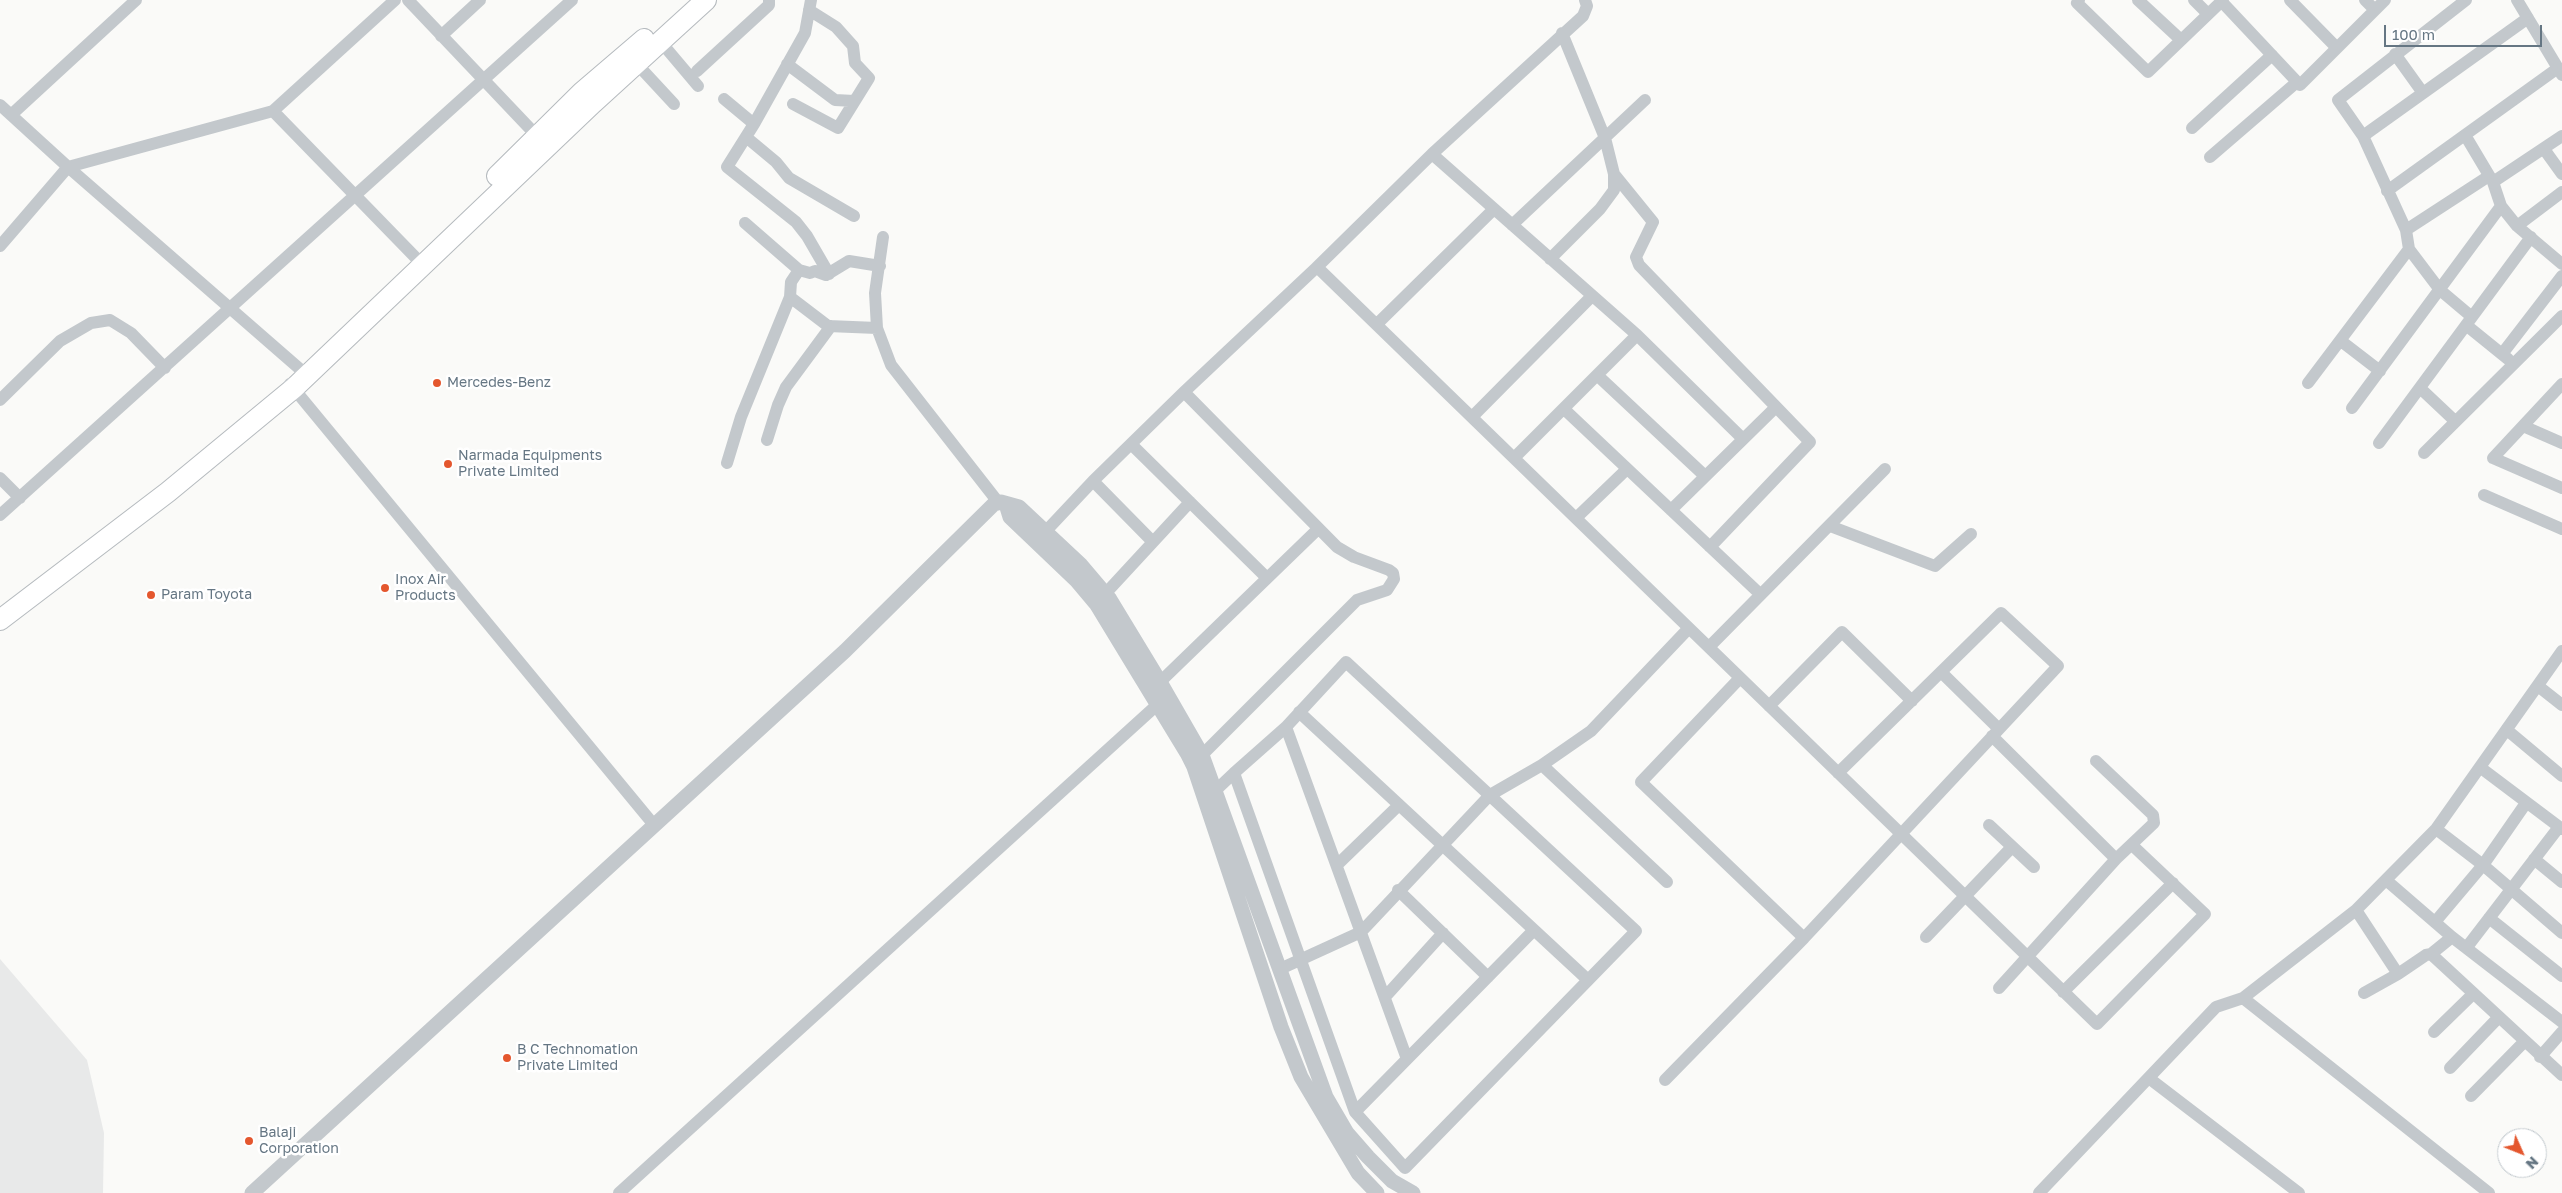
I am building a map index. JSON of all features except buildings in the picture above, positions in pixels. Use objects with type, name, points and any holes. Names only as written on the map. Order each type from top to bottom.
[{"type":"main road","points":[[0,611],[164,487],[294,380],[582,92],[690,0]]},
{"type":"main road","points":[[0,620],[168,492],[294,380],[706,0]]},
{"type":"street","points":[[11,115],[136,0]]},
{"type":"street","points":[[0,246],[68,167],[273,111],[395,0]]},
{"type":"street","points":[[408,0],[537,136]]},
{"type":"street","points":[[442,36],[480,0]]},
{"type":"street","points":[[0,515],[572,0]]},
{"type":"street","points":[[697,72],[770,5],[769,0]]},
{"type":"street","points":[[1046,531],[1093,481],[1184,392],[1317,267],[1432,154],[1562,33],[1583,16],[1587,6],[1585,0]]},
{"type":"street","points":[[2079,0],[2078,3],[2148,72],[2222,1],[2300,85],[2385,0]]},
{"type":"street","points":[[2138,0],[2181,40]]},
{"type":"street","points":[[2194,0],[2208,14]]},
{"type":"street","points":[[2290,0],[2337,48]]},
{"type":"street","points":[[2366,0],[2375,10]]},
{"type":"street","points":[[2466,0],[2394,54],[2338,100],[2363,136],[2406,230],[2409,249],[2440,290],[2514,364]]},
{"type":"street","points":[[2387,191],[2465,135],[2560,71],[2517,0]]},
{"type":"street","points":[[793,104],[838,128],[868,75],[855,63],[853,46],[836,27],[810,5],[805,32],[754,124],[727,168],[796,222],[807,236],[829,274]]},
{"type":"street","points":[[2363,136],[2528,18]]},
{"type":"street","points":[[1550,259],[1600,209],[1614,190],[1614,174],[1605,138],[1562,33]]},
{"type":"street","points":[[660,42],[698,86]]},
{"type":"street","points":[[2394,54],[2424,93]]},
{"type":"street","points":[[2192,128],[2272,55]]},
{"type":"street","points":[[636,63],[674,104]]},
{"type":"street","points":[[788,64],[835,100],[854,101]]},
{"type":"street","points":[[2210,157],[2297,82]]},
{"type":"street","points":[[724,99],[754,124]]},
{"type":"street","points":[[1512,225],[1645,100]]},
{"type":"street","points":[[0,105],[68,167],[231,308],[294,380],[654,824]]},
{"type":"street","points":[[273,111],[417,259]]},
{"type":"street","points":[[2465,135],[2491,179],[2500,206],[2517,226],[2562,264]]},
{"type":"street","points":[[2406,230],[2544,149],[2562,136]]},
{"type":"street","points":[[746,137],[776,162],[789,178],[854,216]]},
{"type":"street","points":[[2544,149],[2562,174]]},
{"type":"street","points":[[1432,154],[1637,335],[1743,439]]},
{"type":"street","points":[[1614,174],[1653,222],[1636,257],[1639,265],[1810,442],[1710,547]]},
{"type":"street","points":[[2517,226],[2562,192]]},
{"type":"street","points":[[2352,408],[2500,206]]},
{"type":"street","points":[[1377,324],[1494,209]]},
{"type":"street","points":[[746,223],[798,270],[829,274],[849,261],[880,266]]},
{"type":"street","points":[[883,237],[875,293],[877,328],[890,365],[1002,503],[1010,517],[1076,580],[1097,605],[1194,767],[1282,1028],[1301,1077],[1358,1173],[1376,1193]]},
{"type":"street","points":[[2379,443],[2531,237]]},
{"type":"street","points":[[2308,383],[2409,249]]},
{"type":"street","points":[[1317,267],[2097,1024],[2205,914],[2132,845]]},
{"type":"street","points":[[727,463],[741,417],[790,297],[791,282],[798,270]]},
{"type":"street","points":[[2502,354],[2562,276]]},
{"type":"street","points":[[1472,417],[1592,296]]},
{"type":"street","points":[[790,297],[831,326],[877,328]]},
{"type":"street","points":[[2424,453],[2562,316]]},
{"type":"street","points":[[0,400],[60,341],[91,323],[110,320],[131,333],[165,368]]},
{"type":"street","points":[[767,440],[786,387],[831,326]]},
{"type":"street","points":[[1514,458],[1637,335]]},
{"type":"street","points":[[2340,341],[2380,371]]},
{"type":"street","points":[[1597,375],[1706,476]]},
{"type":"street","points":[[2562,384],[2493,458],[2562,488]]},
{"type":"street","points":[[2420,388],[2455,421]]},
{"type":"street","points":[[1184,392],[1336,547],[1354,557],[1393,573],[1392,585],[1387,590],[1357,600],[1202,755]]},
{"type":"street","points":[[1670,510],[1776,407]]},
{"type":"street","points":[[1564,408],[1760,594]]},
{"type":"street","points":[[2523,426],[2562,443]]},
{"type":"street","points":[[1131,444],[1267,578]]},
{"type":"street","points":[[1576,518],[1627,469]]},
{"type":"street","points":[[1709,647],[1885,469]]},
{"type":"street","points":[[0,478],[20,498]]},
{"type":"street","points":[[1093,481],[1152,541]]},
{"type":"street","points":[[2484,495],[2562,529]]},
{"type":"street","points":[[1105,594],[1190,502]]},
{"type":"street","points":[[1002,503],[1019,507],[1082,565],[1105,594],[1160,682],[1202,755],[1326,1097],[1347,1133],[1368,1157],[1392,1182],[1411,1192]]},
{"type":"street","points":[[252,1193],[845,650],[1002,503]]},
{"type":"street","points":[[1830,526],[1935,566],[1971,534]]},
{"type":"street","points":[[1160,682],[1318,529]]},
{"type":"street","points":[[1665,1080],[1804,938],[2058,666],[2001,613],[1838,773]]},
{"type":"street","points":[[1280,970],[1361,932],[1398,890],[1490,795],[1542,765],[1591,731],[1690,628]]},
{"type":"street","points":[[1769,706],[1842,632],[1912,701]]},
{"type":"street","points":[[2039,1193],[2150,1079],[2216,1007],[2243,998],[2356,910],[2436,830],[2562,651]]},
{"type":"street","points":[[1215,791],[1234,773],[1286,727],[1346,662],[1636,931],[1405,1168],[1355,1112],[1302,959],[1234,773]]},
{"type":"street","points":[[1941,672],[1995,733],[2116,859]]},
{"type":"street","points":[[1740,678],[1641,782],[1804,938]]},
{"type":"street","points":[[2538,686],[2562,705]]},
{"type":"street","points":[[627,1190],[1157,705]]},
{"type":"street","points":[[1299,712],[1588,980]]},
{"type":"street","points":[[1286,727],[1408,1059]]},
{"type":"street","points":[[2508,730],[2562,776]]},
{"type":"street","points":[[1999,988],[2116,859],[2154,823],[2153,815],[2096,761]]},
{"type":"street","points":[[1542,765],[1667,882]]},
{"type":"street","points":[[2467,948],[2534,859],[2560,828],[2481,768]]},
{"type":"street","points":[[2435,922],[2483,865],[2526,802]]},
{"type":"street","points":[[1337,865],[1399,805]]},
{"type":"street","points":[[1989,825],[2034,867]]},
{"type":"street","points":[[2436,830],[2483,865],[2562,933]]},
{"type":"street","points":[[1926,937],[2012,847]]},
{"type":"street","points":[[2534,859],[2562,882]]},
{"type":"street","points":[[2386,880],[2452,937],[2562,1022]]},
{"type":"street","points":[[2063,992],[2173,883]]},
{"type":"street","points":[[1398,890],[1488,978]]},
{"type":"street","points":[[2356,910],[2398,974]]},
{"type":"street","points":[[2489,918],[2562,976]]},
{"type":"street","points":[[1355,1112],[1534,930]]},
{"type":"street","points":[[1385,997],[1442,933]]},
{"type":"street","points":[[2364,993],[2431,954],[2452,937]]},
{"type":"street","points":[[2431,954],[2540,1057],[2562,1075]]},
{"type":"street","points":[[2434,1032],[2473,994]]},
{"type":"street","points":[[2243,998],[2488,1193]]},
{"type":"street","points":[[2450,1068],[2498,1018]]},
{"type":"street","points":[[2540,1057],[2562,1032]]},
{"type":"street","points":[[2471,1096],[2524,1042]]},
{"type":"street","points":[[2150,1079],[2299,1193]]},
{"type":"shaded area","points":[[0,959],[87,1060],[104,1133],[103,1193],[0,1193]]},
{"type":"place","name":"Mercedes-Benz","points":[[437,383]]},
{"type":"place","name":"Narmada Equipments Private Limited","points":[[448,464]]},
{"type":"place","name":"Inox Air Products","points":[[385,588]]},
{"type":"place","name":"Param Toyota","points":[[151,595]]},
{"type":"place","name":"B C Technomation Private Limited","points":[[507,1058]]},
{"type":"place","name":"Balaji Corporation","points":[[249,1141]]}]
